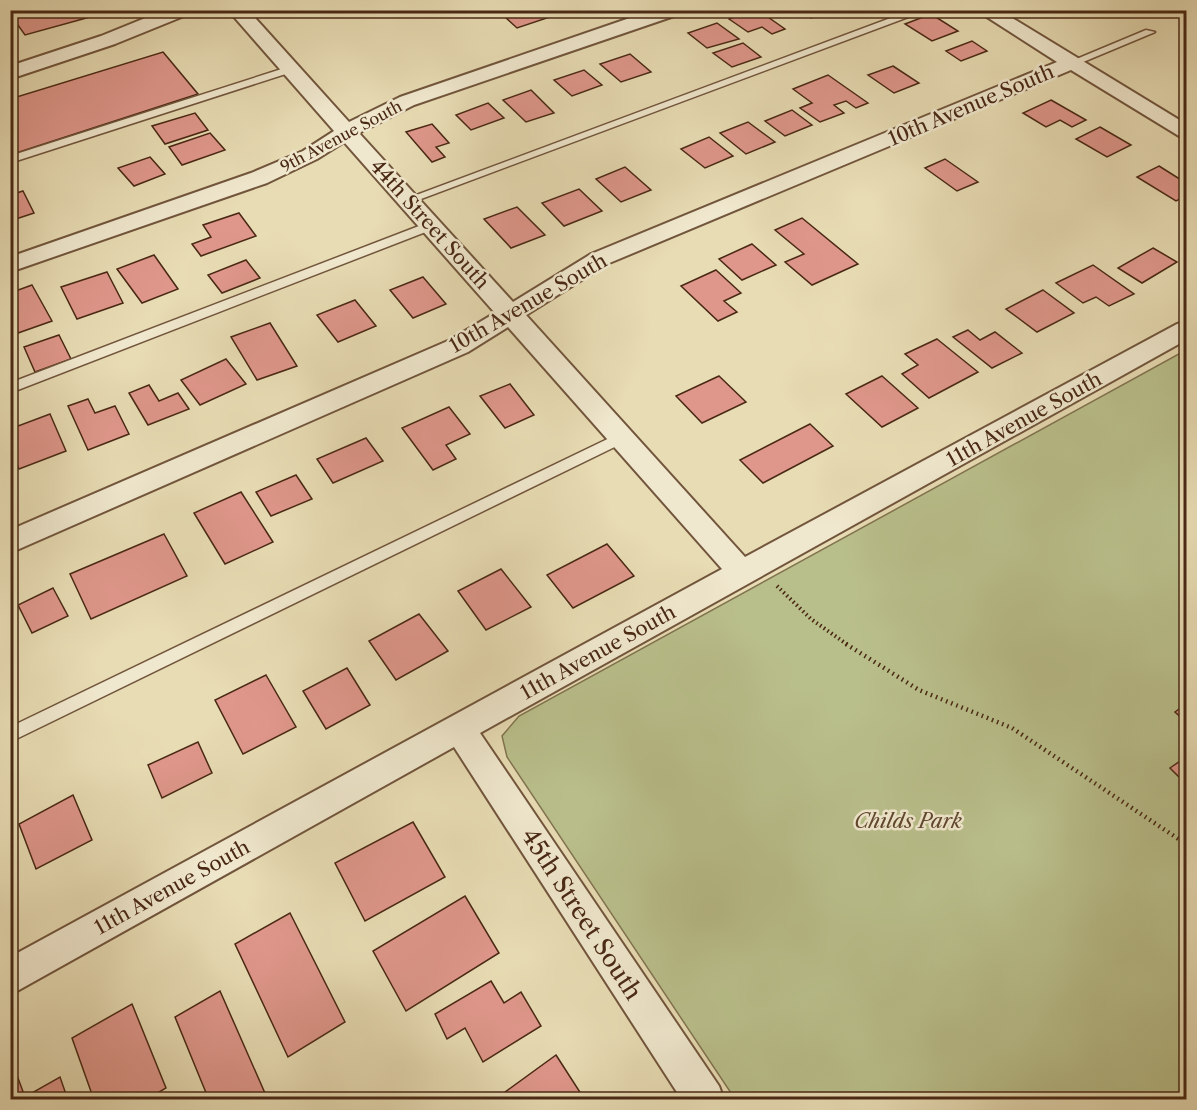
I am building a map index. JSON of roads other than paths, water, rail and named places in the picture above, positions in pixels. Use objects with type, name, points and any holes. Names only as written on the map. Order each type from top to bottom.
[{"type":"street","points":[[11,72],[108,40],[182,10]]},
{"type":"street","name":"44th Street South","points":[[237,10],[622,437],[749,568]]},
{"type":"street","name":"9th Avenue South","points":[[10,265],[259,178],[310,155],[348,131],[407,101],[673,10]]},
{"type":"street","points":[[985,10],[1186,132]]},
{"type":"street","name":"10th Avenue South","points":[[10,542],[459,346],[598,259],[1072,63]]},
{"type":"street","name":"11th Avenue South","points":[[10,977],[749,568],[1186,330]]},
{"type":"street","name":"45th Street South","points":[[460,729],[705,1100]]},
{"type":"lane","points":[[410,200],[922,10]]},
{"type":"lane","name":"10th Avenue South","points":[[1072,63],[1150,32]]},
{"type":"lane","points":[[10,160],[291,69]]},
{"type":"lane","points":[[10,388],[432,225]]},
{"type":"lane","points":[[10,735],[622,437]]},
{"type":"park label","name":"Childs Park","points":[[908,821]]}]
